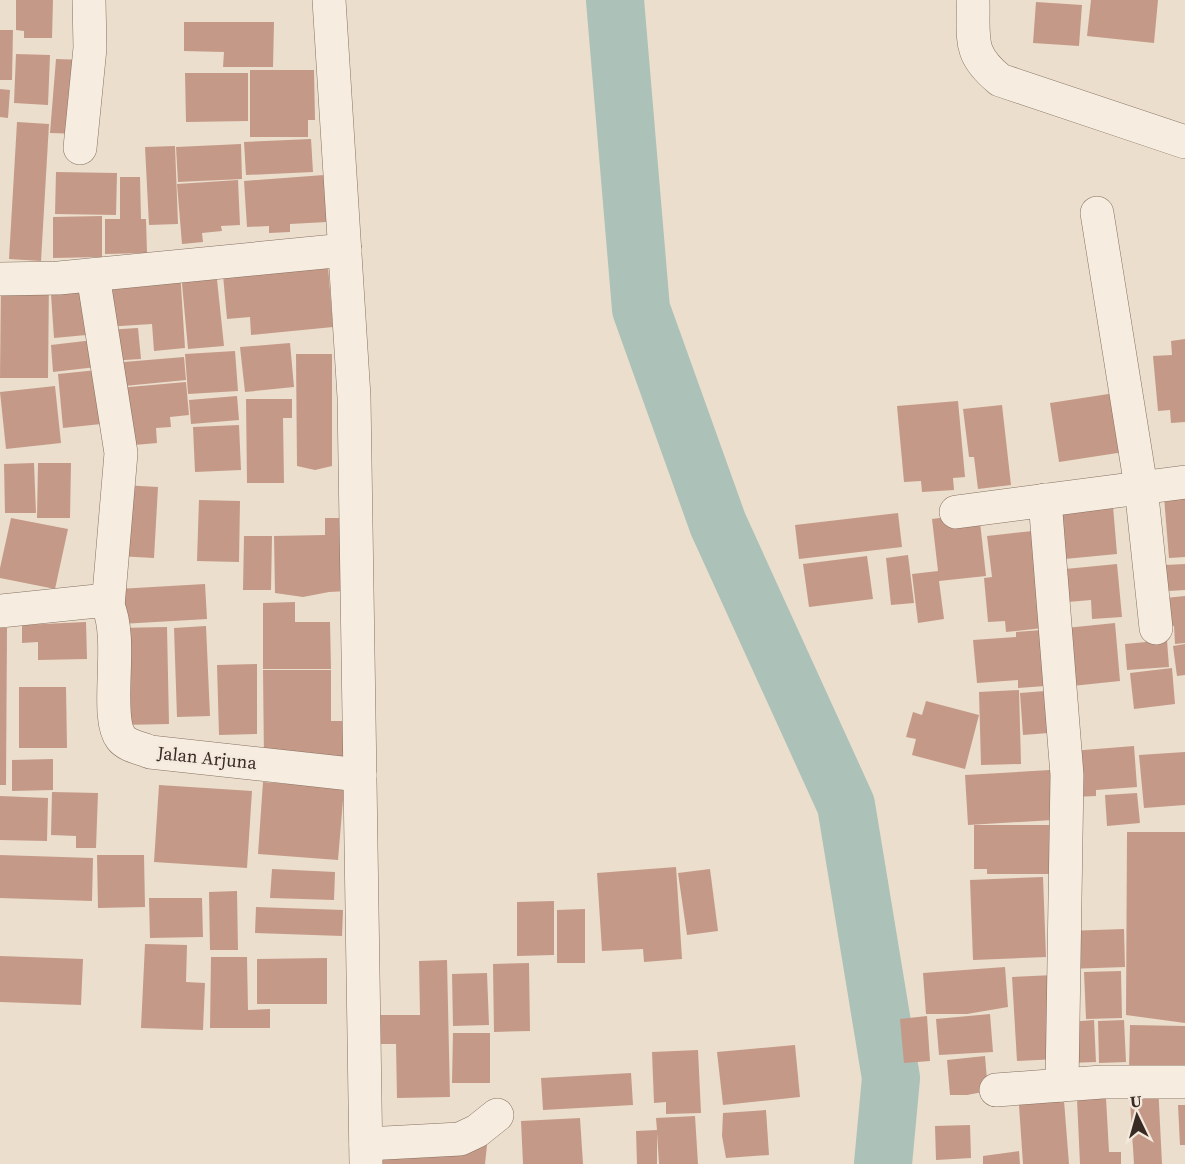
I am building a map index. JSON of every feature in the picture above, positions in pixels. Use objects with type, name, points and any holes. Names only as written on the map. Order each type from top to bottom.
[{"type":"street","points":[[80,148],[90,48],[89,0]]},
{"type":"street","points":[[329,0],[354,397],[366,1154],[460,1139],[477,1131],[497,1115]]},
{"type":"street","points":[[973,0],[976,56],[984,67],[1000,80],[1185,142]]},
{"type":"street","points":[[1097,213],[1141,487],[1156,628]]},
{"type":"street","points":[[0,279],[59,278],[345,250]]},
{"type":"street","name":"Jalan Arjuna","points":[[93,275],[121,453],[108,606],[115,633],[114,724],[122,740],[150,752],[360,775]]},
{"type":"street","points":[[956,512],[1185,482]]},
{"type":"street","points":[[1045,500],[1067,775],[1062,1085]]},
{"type":"street","points":[[0,611],[97,601],[108,606]]},
{"type":"street","points":[[996,1090],[1102,1082],[1185,1082]]},
{"type":"building","points":[[16,0],[53,0],[52,38],[24,38],[24,31],[16,30]]},
{"type":"building","points":[[1091,0],[1158,0],[1154,43],[1087,36]]},
{"type":"building","points":[[1036,2],[1082,5],[1079,46],[1033,43]]},
{"type":"building","points":[[184,22],[274,22],[273,67],[223,67],[224,52],[184,51]]},
{"type":"building","points":[[0,30],[13,30],[12,80],[0,80]]},
{"type":"building","points":[[16,54],[50,55],[48,105],[14,103]]},
{"type":"building","points":[[56,59],[86,60],[80,134],[50,133]]},
{"type":"building","points":[[250,70],[314,70],[315,120],[308,120],[308,137],[250,137]]},
{"type":"building","points":[[185,73],[248,73],[248,121],[186,122]]},
{"type":"building","points":[[0,89],[10,90],[8,118],[0,117]]},
{"type":"building","points":[[17,122],[49,124],[41,261],[9,259]]},
{"type":"building","points":[[311,139],[313,172],[246,175],[244,142]]},
{"type":"building","points":[[241,144],[242,179],[178,182],[176,147]]},
{"type":"building","points":[[175,146],[178,224],[149,225],[145,147]]},
{"type":"building","points":[[56,172],[117,173],[116,215],[55,214]]},
{"type":"building","points":[[324,175],[327,222],[290,224],[290,232],[269,233],[269,226],[247,227],[244,181]]},
{"type":"building","points":[[120,177],[140,177],[141,219],[146,219],[147,253],[105,254],[105,219],[120,219]]},
{"type":"building","points":[[238,180],[240,225],[221,226],[222,231],[202,233],[203,242],[182,244],[177,184]]},
{"type":"building","points":[[102,216],[102,257],[53,258],[53,217]]},
{"type":"building","points":[[327,254],[333,327],[251,335],[250,317],[227,319],[222,264]]},
{"type":"building","points":[[216,270],[224,346],[188,349],[181,273]]},
{"type":"building","points":[[180,271],[185,348],[154,351],[152,324],[105,327],[101,277]]},
{"type":"building","points":[[92,276],[97,334],[54,338],[50,280]]},
{"type":"building","points":[[1,279],[49,279],[48,378],[0,378]]},
{"type":"building","points":[[138,328],[141,359],[108,361],[105,330]]},
{"type":"building","points":[[102,339],[105,366],[53,372],[51,345]]},
{"type":"building","points":[[1185,339],[1185,422],[1171,423],[1170,410],[1158,411],[1153,356],[1172,355],[1171,341]]},
{"type":"building","points":[[290,343],[294,387],[245,392],[240,347]]},
{"type":"building","points":[[235,351],[238,391],[188,394],[185,354]]},
{"type":"building","points":[[296,354],[332,354],[332,466],[315,470],[297,466]]},
{"type":"building","points":[[184,357],[186,380],[114,387],[112,363]]},
{"type":"building","points":[[107,369],[111,423],[63,428],[58,374]]},
{"type":"building","points":[[186,382],[189,415],[170,417],[171,427],[156,428],[157,443],[123,446],[118,388]]},
{"type":"building","points":[[55,386],[61,443],[6,449],[0,392]]},
{"type":"building","points":[[1115,393],[1124,452],[1059,462],[1050,403]]},
{"type":"building","points":[[237,396],[239,420],[191,424],[189,400]]},
{"type":"building","points":[[246,399],[292,399],[292,418],[283,418],[284,483],[247,483]]},
{"type":"building","points":[[958,401],[965,477],[953,478],[954,490],[922,492],[921,481],[904,482],[897,406]]},
{"type":"building","points":[[1002,405],[1011,485],[978,489],[974,457],[969,457],[963,409]]},
{"type":"building","points":[[239,425],[241,470],[195,472],[193,427]]},
{"type":"building","points":[[34,463],[36,513],[5,513],[4,464]]},
{"type":"building","points":[[38,463],[71,463],[70,518],[37,518]]},
{"type":"building","points":[[122,485],[158,487],[154,558],[117,556]]},
{"type":"building","points":[[1163,485],[1185,487],[1185,557],[1169,558]]},
{"type":"building","points":[[1112,494],[1117,554],[1054,560],[1049,510]]},
{"type":"building","points":[[199,500],[240,501],[239,562],[197,561]]},
{"type":"building","points":[[898,513],[902,547],[799,559],[795,525]]},
{"type":"building","points":[[979,513],[986,576],[939,581],[944,619],[918,623],[912,574],[938,571],[932,519]]},
{"type":"building","points":[[11,518],[68,529],[55,589],[0,578],[0,568]]},
{"type":"building","points":[[325,518],[346,518],[348,591],[303,597],[275,593],[274,536],[325,535]]},
{"type":"building","points":[[1042,530],[1052,627],[1006,632],[1005,621],[988,622],[984,578],[992,577],[987,536]]},
{"type":"building","points":[[244,536],[272,536],[271,590],[243,590]]},
{"type":"building","points":[[908,555],[914,603],[891,605],[886,558]]},
{"type":"building","points":[[867,556],[873,599],[809,607],[803,564]]},
{"type":"building","points":[[1117,564],[1122,617],[1092,619],[1091,600],[1068,602],[1065,569]]},
{"type":"building","points":[[1185,564],[1185,590],[1168,591],[1165,565]]},
{"type":"building","points":[[205,584],[207,619],[121,624],[118,589]]},
{"type":"building","points":[[1185,596],[1185,643],[1175,644],[1174,626],[1168,626],[1165,598]]},
{"type":"building","points":[[295,602],[295,622],[330,622],[331,669],[263,669],[263,603]]},
{"type":"building","points":[[86,622],[87,659],[38,660],[38,642],[22,643],[22,625]]},
{"type":"building","points":[[1115,623],[1120,681],[1072,686],[1066,628]]},
{"type":"building","points":[[206,626],[210,716],[177,717],[174,628]]},
{"type":"building","points":[[167,627],[169,724],[121,725],[119,628]]},
{"type":"building","points":[[0,628],[7,628],[6,785],[0,785]]},
{"type":"building","points":[[1054,629],[1059,685],[1018,688],[1018,680],[977,683],[973,640],[1016,637],[1016,632]]},
{"type":"building","points":[[1167,640],[1169,667],[1127,670],[1125,644]]},
{"type":"building","points":[[1185,644],[1185,675],[1177,676],[1173,646]]},
{"type":"building","points":[[257,664],[257,734],[219,735],[217,665]]},
{"type":"building","points":[[1172,668],[1175,704],[1134,709],[1130,673]]},
{"type":"building","points":[[263,670],[331,670],[331,721],[350,721],[350,760],[264,760]]},
{"type":"building","points":[[19,687],[66,687],[67,748],[19,748]]},
{"type":"building","points":[[1019,690],[1021,764],[981,765],[979,692]]},
{"type":"building","points":[[1058,690],[1061,732],[1023,735],[1020,693]]},
{"type":"building","points":[[926,701],[979,715],[965,769],[912,755],[916,739],[906,737],[913,712],[922,715]]},
{"type":"building","points":[[1134,746],[1137,787],[1096,790],[1096,796],[1075,797],[1071,751]]},
{"type":"building","points":[[1185,752],[1185,805],[1144,808],[1139,755]]},
{"type":"building","points":[[53,759],[53,790],[12,791],[12,760]]},
{"type":"building","points":[[1050,770],[1053,820],[968,825],[965,775]]},
{"type":"building","points":[[263,782],[344,788],[338,860],[258,854]]},
{"type":"building","points":[[159,785],[252,791],[247,868],[154,862]]},
{"type":"building","points":[[52,792],[98,793],[96,848],[76,848],[76,836],[51,835]]},
{"type":"building","points":[[1137,793],[1140,823],[1107,826],[1105,795]]},
{"type":"building","points":[[0,796],[48,798],[47,841],[0,840]]},
{"type":"building","points":[[974,825],[1054,825],[1054,874],[987,874],[987,869],[974,869]]},
{"type":"building","points":[[1127,832],[1185,832],[1185,1023],[1126,1015]]},
{"type":"building","points":[[0,855],[93,858],[92,901],[0,898]]},
{"type":"building","points":[[97,855],[144,855],[145,907],[98,908]]},
{"type":"building","points":[[676,867],[682,959],[644,962],[643,949],[602,951],[597,873]]},
{"type":"building","points":[[272,869],[335,872],[334,900],[270,898]]},
{"type":"building","points":[[710,869],[718,931],[687,935],[678,873]]},
{"type":"building","points":[[1043,877],[1046,957],[973,960],[970,880]]},
{"type":"building","points":[[237,891],[238,950],[210,950],[209,892]]},
{"type":"building","points":[[149,898],[202,898],[203,937],[150,938]]},
{"type":"building","points":[[554,901],[554,955],[517,956],[517,902]]},
{"type":"building","points":[[256,907],[343,910],[342,936],[255,933]]},
{"type":"building","points":[[585,909],[585,963],[557,963],[557,910]]},
{"type":"building","points":[[1124,929],[1125,967],[1067,969],[1066,931]]},
{"type":"building","points":[[145,944],[187,945],[186,982],[205,983],[203,1030],[141,1028]]},
{"type":"building","points":[[0,956],[83,959],[81,1005],[0,1002]]},
{"type":"building","points":[[211,957],[247,957],[248,1010],[270,1009],[270,1028],[210,1028]]},
{"type":"building","points":[[327,958],[327,1004],[257,1004],[257,959]]},
{"type":"building","points":[[447,960],[450,1097],[397,1098],[396,1044],[372,1044],[371,1015],[420,1015],[419,961]]},
{"type":"building","points":[[529,963],[530,1031],[494,1032],[493,964]]},
{"type":"building","points":[[1005,967],[1008,1007],[967,1014],[926,1014],[923,973]]},
{"type":"building","points":[[1121,971],[1122,1018],[1086,1019],[1084,972]]},
{"type":"building","points":[[487,973],[489,1025],[453,1026],[452,974]]},
{"type":"building","points":[[1054,975],[1058,1059],[1017,1061],[1012,977]]},
{"type":"building","points":[[990,1014],[993,1052],[939,1055],[936,1019]]},
{"type":"building","points":[[927,1016],[930,1061],[904,1063],[900,1019]]},
{"type":"building","points":[[1094,1020],[1096,1062],[1069,1063],[1068,1022]]},
{"type":"building","points":[[1124,1020],[1126,1062],[1099,1063],[1098,1021]]},
{"type":"building","points":[[1130,1025],[1185,1026],[1185,1071],[1129,1070]]},
{"type":"building","points":[[453,1033],[490,1033],[490,1083],[452,1083]]},
{"type":"building","points":[[795,1045],[800,1097],[723,1105],[717,1052]]},
{"type":"building","points":[[698,1050],[701,1113],[666,1114],[666,1102],[654,1103],[652,1052]]},
{"type":"building","points":[[985,1056],[988,1091],[950,1095],[947,1060]]},
{"type":"building","points":[[631,1073],[633,1105],[543,1110],[541,1078]]},
{"type":"building","points":[[1158,1084],[1162,1164],[1134,1164],[1129,1086]]},
{"type":"building","points":[[1063,1088],[1069,1164],[1023,1164],[1018,1091]]},
{"type":"building","points":[[1106,1098],[1109,1152],[1121,1152],[1121,1164],[1080,1164],[1077,1099]]},
{"type":"building","points":[[1178,1105],[1185,1105],[1185,1145],[1180,1145]]},
{"type":"building","points":[[766,1110],[769,1155],[726,1158],[722,1136],[723,1113]]},
{"type":"building","points":[[695,1116],[698,1164],[659,1164],[657,1133],[657,1164],[637,1164],[636,1131],[657,1130],[656,1118]]},
{"type":"building","points":[[580,1118],[583,1164],[523,1164],[521,1121]]},
{"type":"building","points":[[970,1125],[971,1158],[936,1160],[935,1126]]},
{"type":"building","points":[[487,1145],[485,1164],[371,1164],[371,1153]]},
{"type":"building","points":[[1019,1151],[1020,1164],[983,1164],[983,1156]]},
{"type":"waterway","points":[[615,0],[641,309],[718,524],[846,805],[891,1078],[883,1164]]}]
